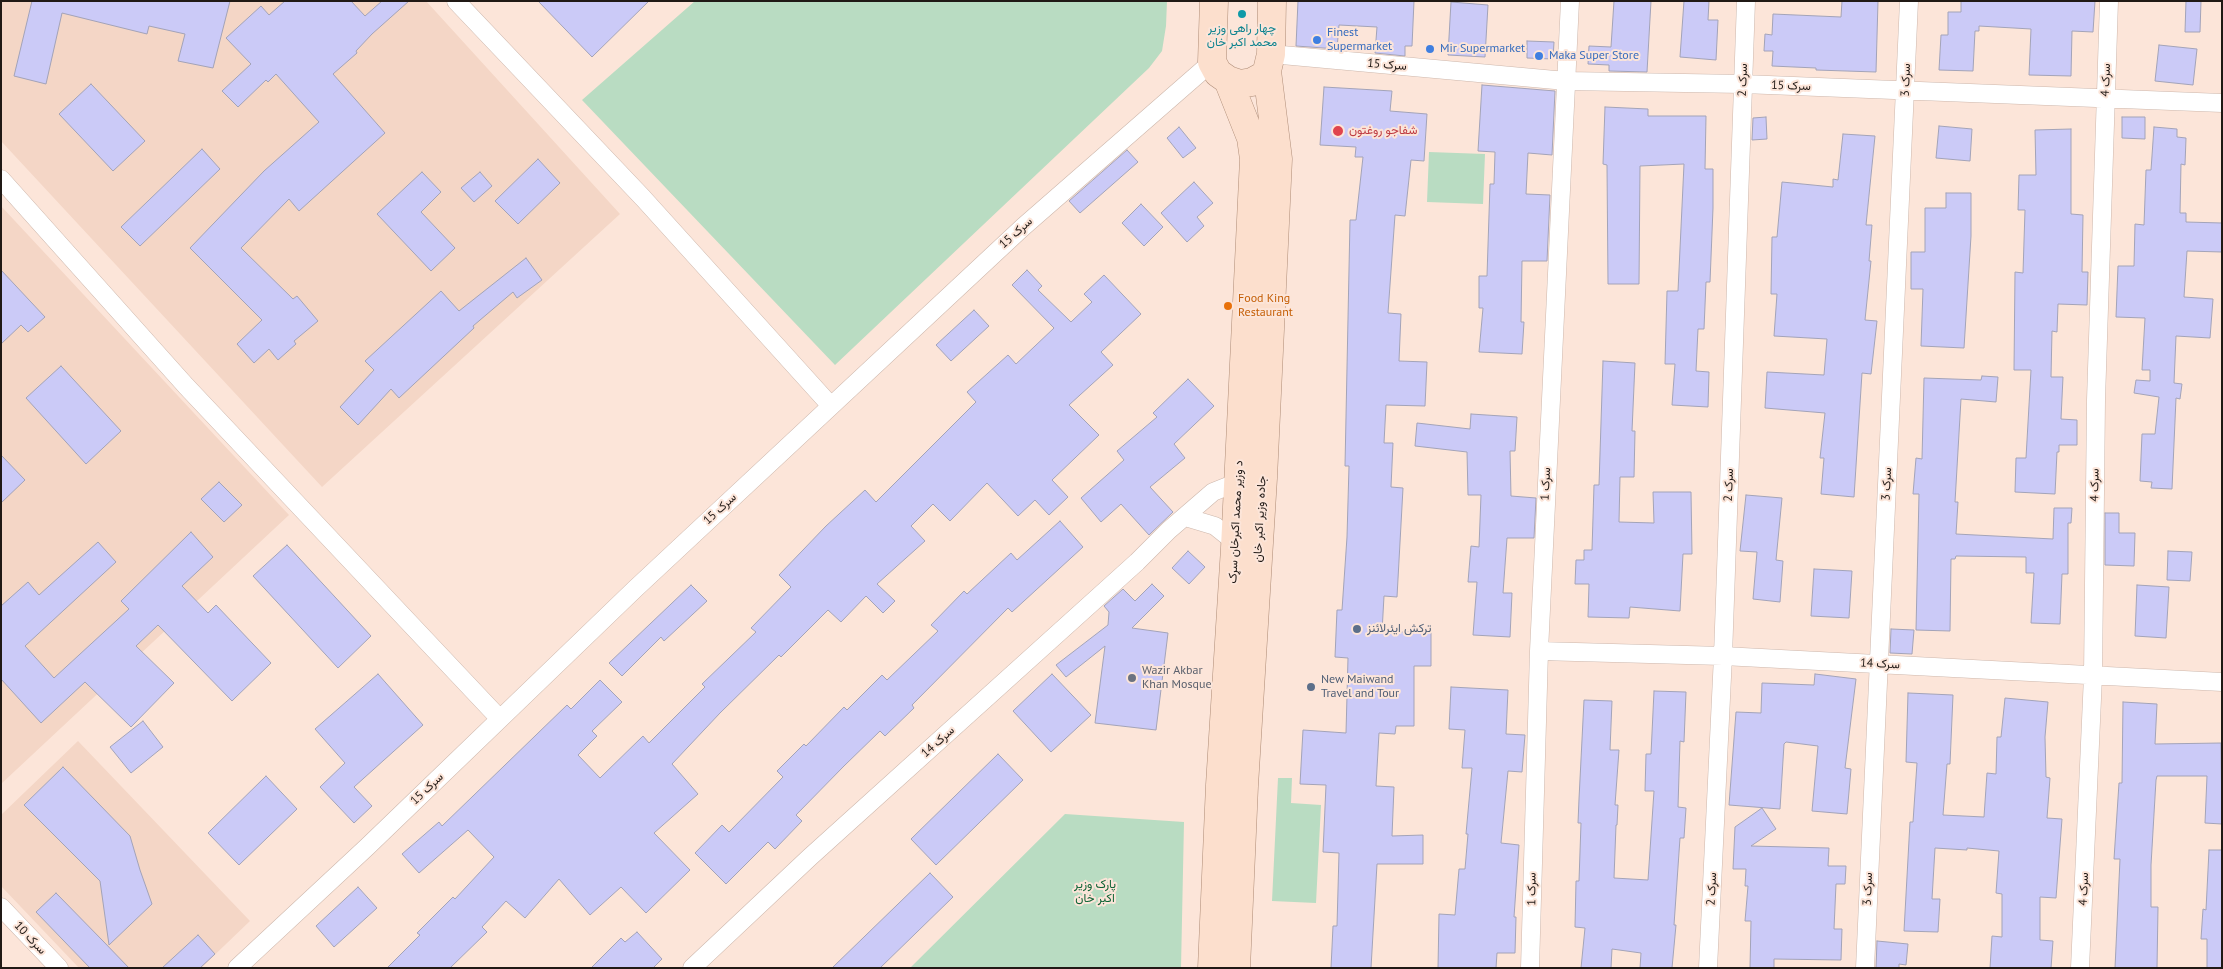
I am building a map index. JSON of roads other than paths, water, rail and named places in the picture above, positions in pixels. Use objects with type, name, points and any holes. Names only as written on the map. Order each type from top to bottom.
[{"type":"main road","points":[[1214,1],[1220,71],[1240,84],[1252,82],[1263,76],[1269,62]]},
{"type":"main road","name":"جاده وزیر اکبر خان","points":[[1236,968],[1278,159],[1269,62],[1272,1]]},
{"type":"main road","name":"د وزیر محمد اکبرخان سړک","points":[[1212,968],[1254,158],[1251,138],[1220,71]]},
{"type":"street","points":[[456,1],[643,198],[832,406]]},
{"type":"street","name":"سرک 1","points":[[1530,968],[1538,651],[1570,1]]},
{"type":"street","name":"سرک 2","points":[[1708,968],[1724,656],[1746,1]]},
{"type":"street","name":"سرک 3","points":[[1865,968],[1909,1]]},
{"type":"street","name":"سرک 4","points":[[2080,968],[2093,676],[2096,400],[2109,1]]},
{"type":"street","name":"سرک 15","points":[[1269,62],[1566,81],[1743,84],[2222,104]]},
{"type":"street","name":"سرک 15","points":[[238,968],[635,588],[1023,227],[1220,71]]},
{"type":"street","points":[[1,179],[186,386],[500,719]]},
{"type":"street","name":"سرک 14","points":[[692,968],[810,857],[1213,492],[1238,482]]},
{"type":"street","points":[[1185,517],[1215,526],[1235,542]]},
{"type":"street","name":"سرک 14","points":[[1538,651],[1724,656],[2222,682]]},
{"type":"street","name":"سرک 10","points":[[1,907],[59,968]]},
{"type":"place","name":"چهار راهی وزیر محمد اکبر خان","points":[[1242,14]]},
{"type":"place","name":"Finest Supermarket","points":[[1317,40]]},
{"type":"place","name":"Mir Supermarket","points":[[1430,49]]},
{"type":"place","name":"Maka Super Store","points":[[1539,56]]},
{"type":"place","name":"شفاجو روغتون","points":[[1338,131]]},
{"type":"place","name":"Food King Restaurant","points":[[1228,306]]},
{"type":"place","name":"ترکش ایئرلائنز","points":[[1357,629]]},
{"type":"place","name":"Wazir Akbar Khan Mosque","points":[[1132,678]]},
{"type":"place","name":"New Maiwand Travel and Tour","points":[[1311,687]]},
{"type":"park label","name":"پارک وزیر اکبر خان","points":[[1095,892]]}]
